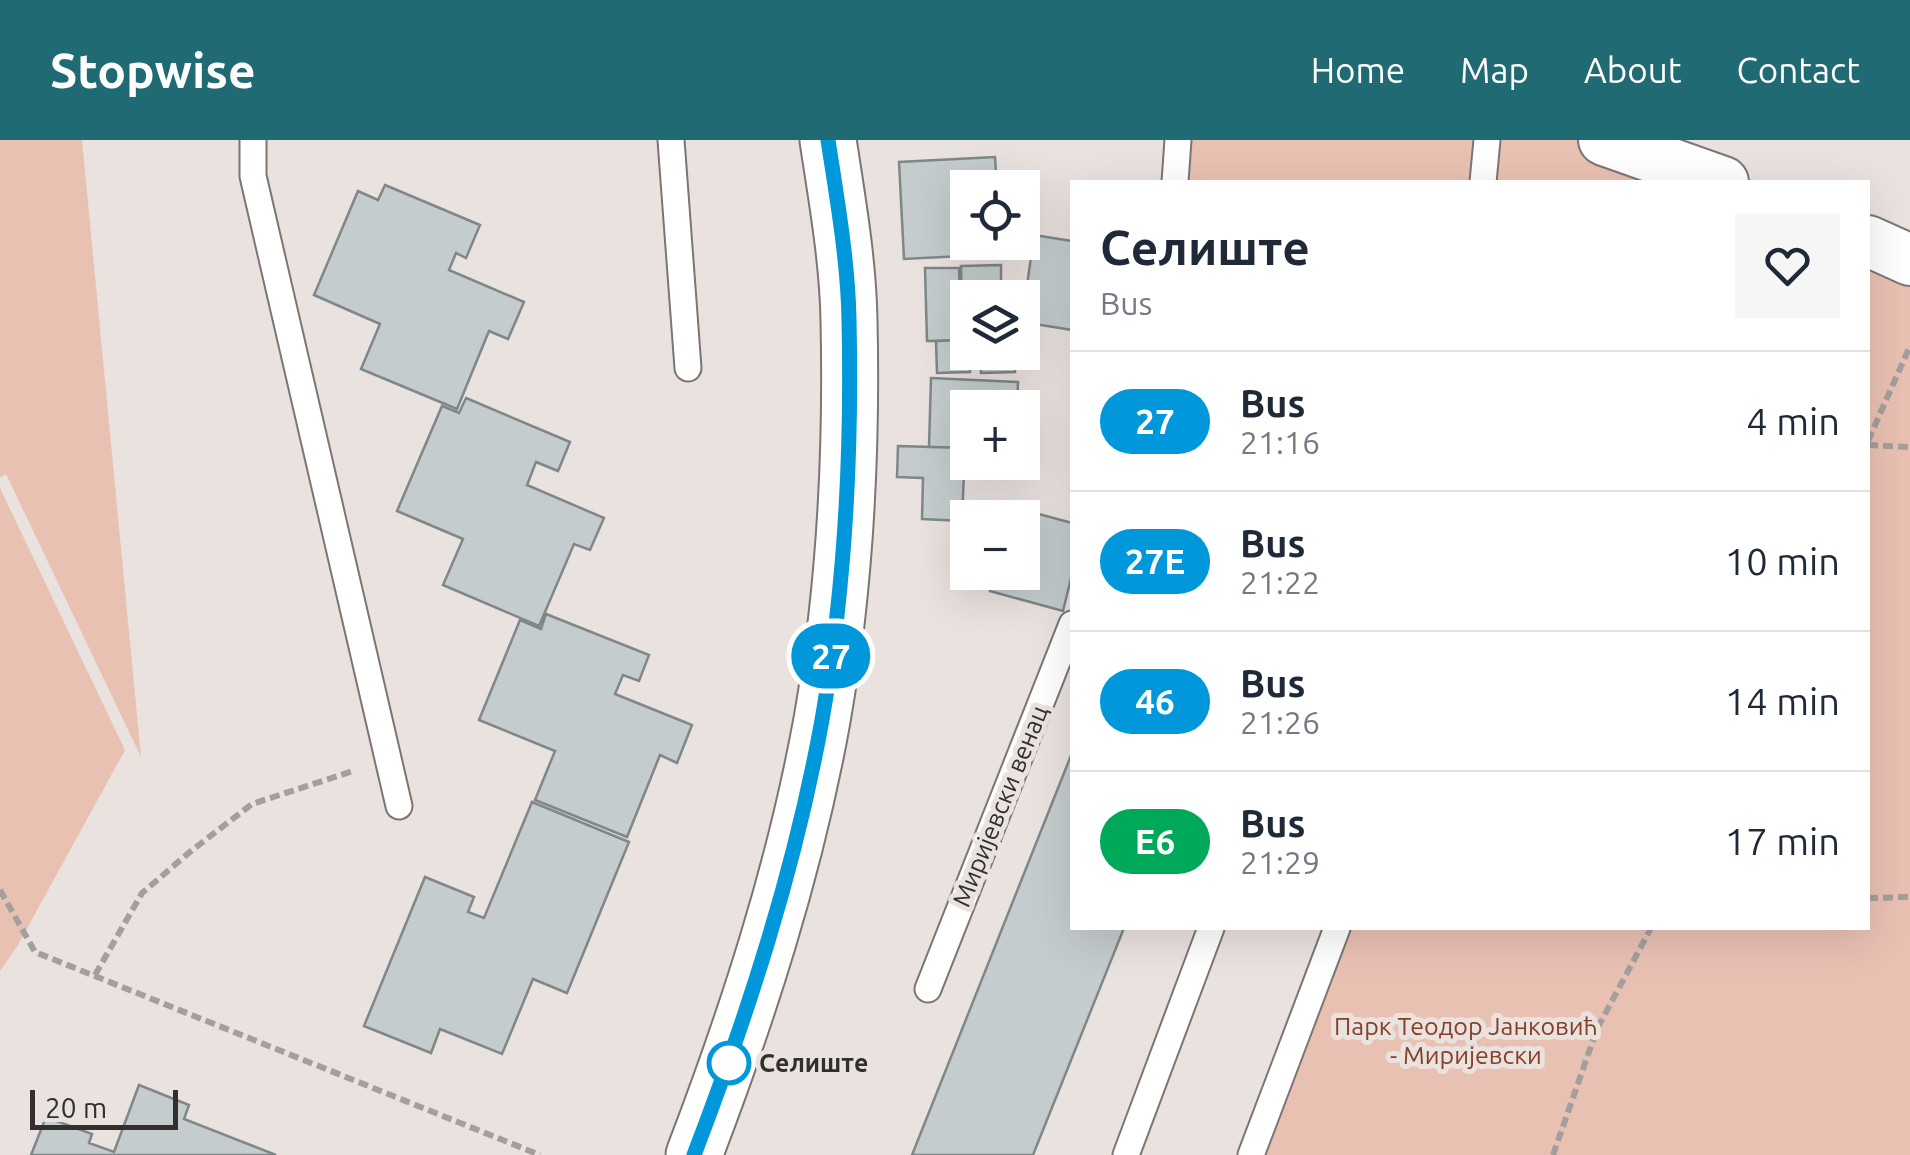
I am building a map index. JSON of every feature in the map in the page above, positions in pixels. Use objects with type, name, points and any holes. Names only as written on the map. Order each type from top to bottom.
[{"type":"street","points":[[694,1155],[730,1062],[808,793],[834,635],[847,478],[849,317],[828,140]]},
{"type":"street","points":[[1604,140],[1717,180]]},
{"type":"street","points":[[1870,242],[1910,260]]},
{"type":"lane","points":[[253,140],[253,176],[399,806]]},
{"type":"lane","points":[[671,140],[688,368]]},
{"type":"lane","points":[[1176,180],[1178,140]]},
{"type":"lane","points":[[1483,180],[1487,140]]},
{"type":"lane","name":"Миријевски венац","points":[[928,989],[1070,629]]},
{"type":"lane","points":[[1126,1155],[1211,930]]},
{"type":"lane","points":[[1251,1155],[1336,930]]},
{"type":"path","points":[[1870,438],[1910,346]]},
{"type":"path","points":[[1870,443],[1910,447]]},
{"type":"path","points":[[95,975],[142,893],[252,804],[326,778],[388,763]]},
{"type":"path","points":[[0,890],[35,952],[540,1155]]},
{"type":"path","points":[[1870,898],[1910,897]]},
{"type":"path","points":[[1553,1155],[1597,1029],[1650,930]]},
{"type":"green space","points":[[0,140],[82,140],[141,757],[6,474],[0,478]]},
{"type":"green space","points":[[1178,140],[1604,140],[1717,180],[1176,180]]},
{"type":"green space","name":"Парк Теодор Јанковић - Миријевски","points":[[1870,242],[1910,260],[1910,1155],[1251,1155],[1336,930],[1870,930]]},
{"type":"green space","points":[[0,488],[125,750],[0,971]]},
{"type":"building","points":[[995,157],[996,170],[950,170],[950,257],[904,259],[899,162]]},
{"type":"building","points":[[385,185],[480,225],[466,258],[456,253],[449,270],[524,302],[508,339],[489,331],[457,409],[361,369],[380,324],[314,295],[358,191],[378,200]]},
{"type":"building","points":[[1040,236],[1070,241],[1070,330],[1040,325],[1040,280],[1028,280],[1031,260],[1040,260]]},
{"type":"building","points":[[1001,265],[1001,280],[961,280],[961,266]]},
{"type":"building","points":[[925,268],[959,268],[959,280],[950,280],[950,340],[927,341]]},
{"type":"building","points":[[936,341],[950,341],[950,370],[970,372],[937,373]]},
{"type":"building","points":[[981,370],[1015,370],[1015,372]]},
{"type":"building","points":[[931,378],[1018,382],[1018,390],[950,390],[950,448],[929,447]]},
{"type":"building","points":[[466,398],[570,442],[558,471],[536,462],[527,485],[604,518],[590,550],[574,544],[539,626],[443,585],[463,539],[397,511],[442,406],[459,413]]},
{"type":"building","points":[[898,446],[950,448],[950,480],[964,480],[963,500],[950,500],[950,520],[922,519],[923,478],[897,477]]},
{"type":"building","points":[[1040,514],[1070,522],[1070,582],[1063,611],[990,591],[1040,590]]},
{"type":"building","points":[[546,614],[649,655],[639,681],[623,675],[615,694],[692,725],[677,763],[660,755],[627,837],[535,800],[555,751],[479,720],[520,620],[541,629]]},
{"type":"building","points":[[1070,758],[1070,930],[1123,930],[1033,1155],[912,1155]]},
{"type":"building","points":[[532,802],[629,842],[567,993],[533,979],[502,1054],[440,1029],[431,1053],[364,1026],[425,877],[474,897],[468,912],[484,918]]},
{"type":"building","points":[[139,1085],[189,1105],[184,1119],[276,1155],[31,1155],[46,1117],[92,1134],[89,1143],[114,1152]]},
{"type":"bus line","name":"27","points":[[694,1155],[730,1062],[808,793],[834,635],[847,478],[849,317],[828,140]]},
{"type":"place","name":"Селиште","points":[[729,1063]]}]
